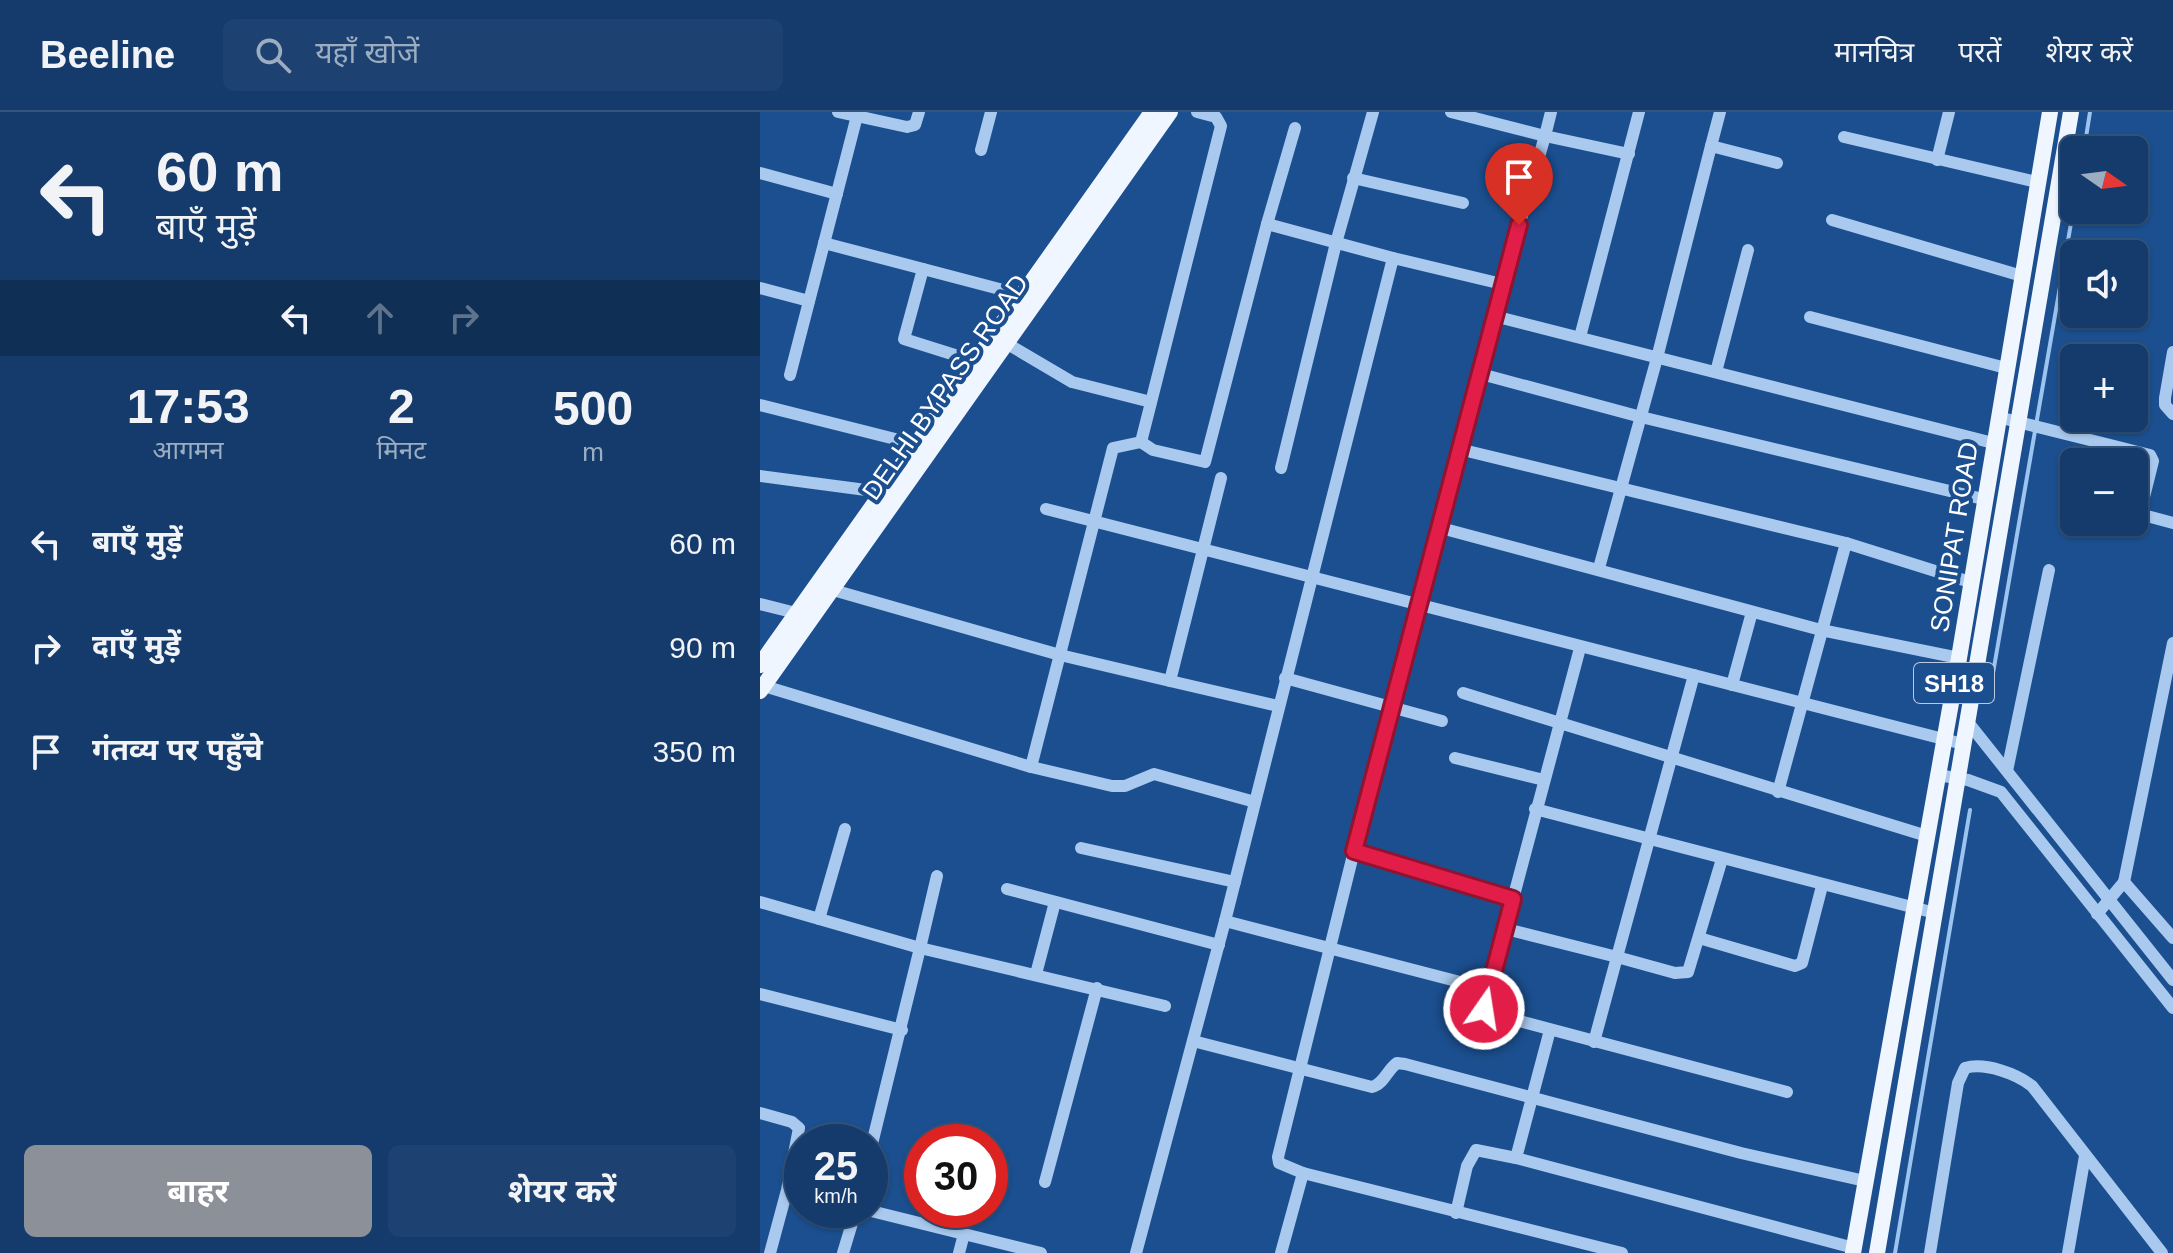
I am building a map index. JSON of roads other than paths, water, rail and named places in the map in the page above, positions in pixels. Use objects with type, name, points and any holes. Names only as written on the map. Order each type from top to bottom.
[{"type":"main road","name":"DELHI BYPASS ROAD","points":[[762,688],[1006,343],[1029,297],[1152,112]]},
{"type":"main road","name":"DELHI BYPASS ROAD","points":[[760,665],[974,361],[1029,297],[1170,112]]},
{"type":"main road","name":"SONIPAT ROAD","points":[[1854,1250],[1959,658],[1983,499],[2050,112]]},
{"type":"main road","name":"SONIPAT ROAD","points":[[1877,1253],[2071,112]]},
{"type":"street","points":[[838,112],[907,127],[915,125],[919,112]]},
{"type":"street","points":[[981,150],[991,112]]},
{"type":"street","points":[[1197,112],[1216,117],[1220,132],[1141,442],[1145,448],[1205,462],[1295,128]]},
{"type":"street","points":[[1281,468],[1336,243],[1373,112]]},
{"type":"street","points":[[1451,112],[1629,154]]},
{"type":"street","points":[[1551,112],[1502,284],[1441,528],[1391,707],[1278,1157],[1279,1163],[1303,1173],[1622,1253]]},
{"type":"street","points":[[1580,337],[1639,112]]},
{"type":"street","points":[[1599,568],[1720,112]]},
{"type":"street","points":[[1937,160],[1949,112]]},
{"type":"street","points":[[790,375],[858,114]]},
{"type":"street","points":[[1844,137],[2037,182]]},
{"type":"street","points":[[1711,146],[1777,163]]},
{"type":"street","points":[[760,173],[837,194]]},
{"type":"street","points":[[1353,178],[1463,203]]},
{"type":"street","points":[[1832,220],[2022,276]]},
{"type":"street","points":[[1267,224],[1502,284]]},
{"type":"street","points":[[824,243],[1029,297]]},
{"type":"street","points":[[1716,372],[1748,250]]},
{"type":"street","points":[[1136,1253],[1219,945],[1393,258]]},
{"type":"street","points":[[923,269],[904,339],[974,361]]},
{"type":"street","points":[[760,288],[809,301]]},
{"type":"street","points":[[1494,316],[1993,443]]},
{"type":"street","points":[[1810,317],[2006,368]]},
{"type":"street","points":[[1006,343],[1072,382],[1151,402]]},
{"type":"street","points":[[2173,353],[2165,405],[2173,414]]},
{"type":"street","points":[[1481,374],[1641,417],[1983,499]]},
{"type":"street","points":[[760,405],[915,444]]},
{"type":"street","points":[[1998,417],[2150,455],[2153,461],[2141,509],[2147,516],[2173,523]]},
{"type":"street","points":[[1031,767],[1113,448],[1141,442]]},
{"type":"street","points":[[1459,449],[1846,543],[1970,582]]},
{"type":"street","points":[[760,476],[881,492]]},
{"type":"street","points":[[1170,681],[1221,478]]},
{"type":"street","points":[[1046,509],[1963,744]]},
{"type":"street","points":[[1441,528],[1821,630],[1959,658]]},
{"type":"street","points":[[1778,792],[1846,543]]},
{"type":"street","points":[[2007,771],[2049,570]]},
{"type":"street","points":[[833,590],[1060,655],[1278,706]]},
{"type":"street","points":[[760,604],[796,613]]},
{"type":"street","points":[[1732,685],[1752,612]]},
{"type":"street","points":[[2097,914],[2124,882],[2171,667],[2173,643]]},
{"type":"street","points":[[1580,648],[1535,809],[1506,929],[1483,1003],[1489,1013],[1787,1092]]},
{"type":"street","points":[[1594,1042],[1669,757],[1694,675]]},
{"type":"street","points":[[1285,678],[1442,721]]},
{"type":"street","points":[[762,688],[1031,767],[1112,786],[1125,786],[1154,774],[1255,802]]},
{"type":"street","points":[[1463,693],[1927,836]]},
{"type":"street","points":[[1967,721],[2173,980]]},
{"type":"street","points":[[1455,758],[1544,780]]},
{"type":"street","points":[[1938,775],[2001,792],[2173,1008]]},
{"type":"street","points":[[1535,809],[1935,913]]},
{"type":"street","points":[[819,919],[845,829]]},
{"type":"street","points":[[1081,848],[1235,882]]},
{"type":"street","points":[[1354,851],[1513,899]]},
{"type":"street","points":[[1506,929],[1682,974],[1692,966],[1722,859]]},
{"type":"street","points":[[877,1124],[937,876]]},
{"type":"street","points":[[2124,882],[2173,938]]},
{"type":"street","points":[[1699,938],[1795,966],[1806,958],[1822,886]]},
{"type":"street","points":[[1007,889],[1219,945]]},
{"type":"street","points":[[760,902],[920,948],[1165,1006]]},
{"type":"street","points":[[1036,974],[1055,902]]},
{"type":"street","points":[[1225,921],[1487,989]]},
{"type":"street","points":[[1045,1182],[1097,988]]},
{"type":"street","points":[[760,994],[902,1030]]},
{"type":"street","points":[[1516,1158],[1550,1030]]},
{"type":"street","points":[[1193,1041],[1372,1087],[1382,1082],[1397,1063],[1741,1153],[1865,1181]]},
{"type":"street","points":[[1930,1253],[1953,1106],[1965,1068],[1974,1066],[2022,1078],[2162,1253]]},
{"type":"street","points":[[760,1113],[794,1124]]},
{"type":"street","points":[[1456,1213],[1467,1166],[1476,1150],[1516,1158],[1854,1250]]},
{"type":"street","points":[[2068,1253],[2085,1156]]},
{"type":"street","points":[[1281,1253],[1303,1173]]},
{"type":"street","points":[[770,1253],[784,1201]]},
{"type":"street","points":[[888,1215],[1041,1253]]},
{"type":"street","points":[[843,1253],[851,1228]]},
{"type":"street","points":[[959,1253],[964,1234]]},
{"type":"waterway","points":[[2086,136],[2090,112]]},
{"type":"waterway","points":[[1988,702],[2071,224]]},
{"type":"waterway","points":[[1895,1253],[1970,810]]}]
